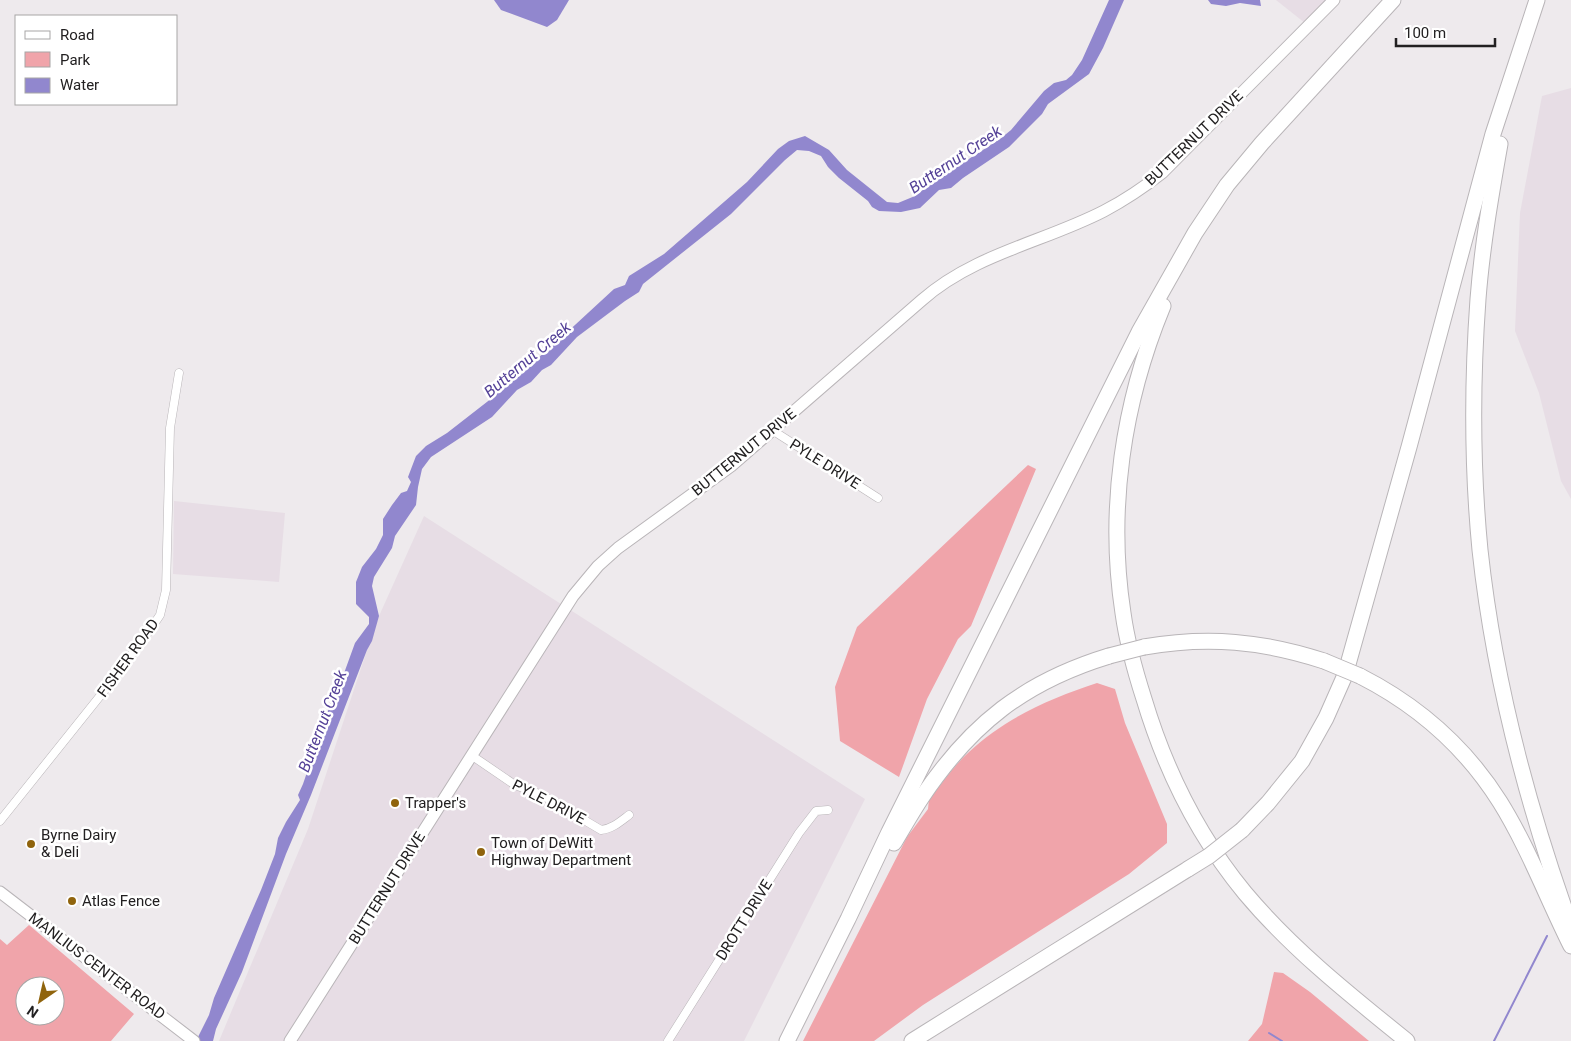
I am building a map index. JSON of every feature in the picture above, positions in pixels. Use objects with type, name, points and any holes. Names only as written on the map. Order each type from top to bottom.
[{"type":"highway","points":[[787,1041],[1157,298],[1195,233],[1228,185],[1262,143],[1394,0]]},
{"type":"highway","points":[[912,1041],[1209,856],[1242,830],[1268,803],[1302,761],[1326,718],[1346,675],[1420,409],[1493,134],[1537,0]]},
{"type":"highway","points":[[1518,54],[1489,204],[1478,297],[1474,366],[1475,472],[1480,550],[1502,688],[1534,817],[1571,927]]},
{"type":"highway","points":[[1176,267],[1142,362],[1130,406],[1121,461],[1117,536],[1123,613],[1131,658],[1153,731],[1181,796],[1216,853],[1244,891],[1292,944],[1407,1041]]},
{"type":"highway","points":[[848,919],[921,798],[944,767],[988,719],[1021,695],[1047,680],[1077,667],[1144,647],[1194,641],[1240,642],[1280,648],[1360,676],[1394,695],[1427,719],[1460,750],[1501,802],[1571,946]]},
{"type":"street","name":"BUTTERNUT DRIVE","points":[[290,1041],[471,755],[585,580],[618,548],[731,466],[944,283],[979,263],[1103,212],[1138,192],[1162,173],[1334,0]]},
{"type":"street","name":"FISHER ROAD","points":[[0,821],[108,685],[160,615],[166,590],[170,428],[179,373]]},
{"type":"street","name":"PYLE DRIVE","points":[[772,430],[878,498]]},
{"type":"street","name":"PYLE DRIVE","points":[[471,755],[511,782],[542,795],[601,830],[611,827],[629,815]]},
{"type":"street","name":"DROTT DRIVE","points":[[668,1041],[799,833],[816,811],[828,810]]},
{"type":"street","name":"MANLIUS CENTER ROAD","points":[[0,892],[191,1038]]},
{"type":"shaded area","points":[[1276,0],[1328,0],[1305,23]]},
{"type":"shaded area","points":[[1571,88],[1571,499],[1561,481],[1539,393],[1515,331],[1520,213],[1542,96]]},
{"type":"shaded area","points":[[174,501],[285,513],[279,582],[173,574]]},
{"type":"shaded area","points":[[424,516],[865,799],[744,1041],[219,1041],[308,829],[379,616]]},
{"type":"green space","points":[[1028,465],[1036,469],[971,626],[958,639],[927,699],[899,777],[840,741],[835,687],[857,627]]},
{"type":"green space","points":[[1097,683],[1115,689],[1125,723],[1167,824],[1167,843],[1129,874],[923,1005],[874,1041],[803,1041],[907,837],[928,809],[929,799],[953,769],[983,740],[1013,719],[1046,702]]},
{"type":"green space","points":[[29,925],[134,1014],[111,1041],[0,1041],[0,939],[7,945]]},
{"type":"green space","points":[[1274,972],[1283,973],[1310,992],[1369,1041],[1248,1041],[1262,1024]]},
{"type":"water","points":[[494,0],[569,0],[557,20],[547,27],[501,10]]},
{"type":"water","points":[[1109,0],[1124,0],[1103,48],[1089,74],[1048,104],[1042,114],[1009,147],[951,188],[939,190],[920,208],[901,212],[879,211],[839,178],[828,167],[821,156],[809,151],[797,150],[731,214],[643,284],[639,292],[577,337],[551,365],[542,370],[531,382],[517,390],[492,417],[431,457],[422,469],[416,505],[395,536],[392,548],[374,577],[372,586],[379,616],[372,641],[286,854],[242,972],[216,1029],[213,1041],[196,1041],[209,1015],[214,998],[261,890],[275,854],[278,838],[300,800],[298,795],[330,705],[339,687],[355,643],[369,624],[369,617],[356,604],[356,582],[362,567],[376,549],[383,535],[383,519],[401,493],[407,491],[411,482],[408,477],[416,456],[426,446],[447,433],[492,398],[614,289],[625,285],[629,276],[664,254],[747,182],[778,149],[789,141],[805,136],[829,150],[847,170],[887,202],[898,203],[915,196],[936,180],[1000,139],[1011,130],[1044,91],[1054,83],[1066,80],[1072,75],[1082,60]]},
{"type":"water","points":[[1208,0],[1260,0],[1261,6],[1240,3],[1226,6],[1211,4]]},
{"type":"waterway","points":[[1494,1041],[1547,936]]},
{"type":"waterway","points":[[1269,1033],[1282,1041]]},
{"type":"place","name":"Trapper's","points":[[395,803]]},
{"type":"place","name":"Byrne Dairy & Deli","points":[[31,844]]},
{"type":"place","name":"Town of DeWitt Highway Department","points":[[481,852]]},
{"type":"place","name":"Atlas Fence","points":[[72,901]]},
{"type":"water label","name":"Butternut Creek","points":[[955,159]]},
{"type":"water label","name":"Butternut Creek","points":[[527,359]]},
{"type":"water label","name":"Butternut Creek","points":[[322,721]]}]
